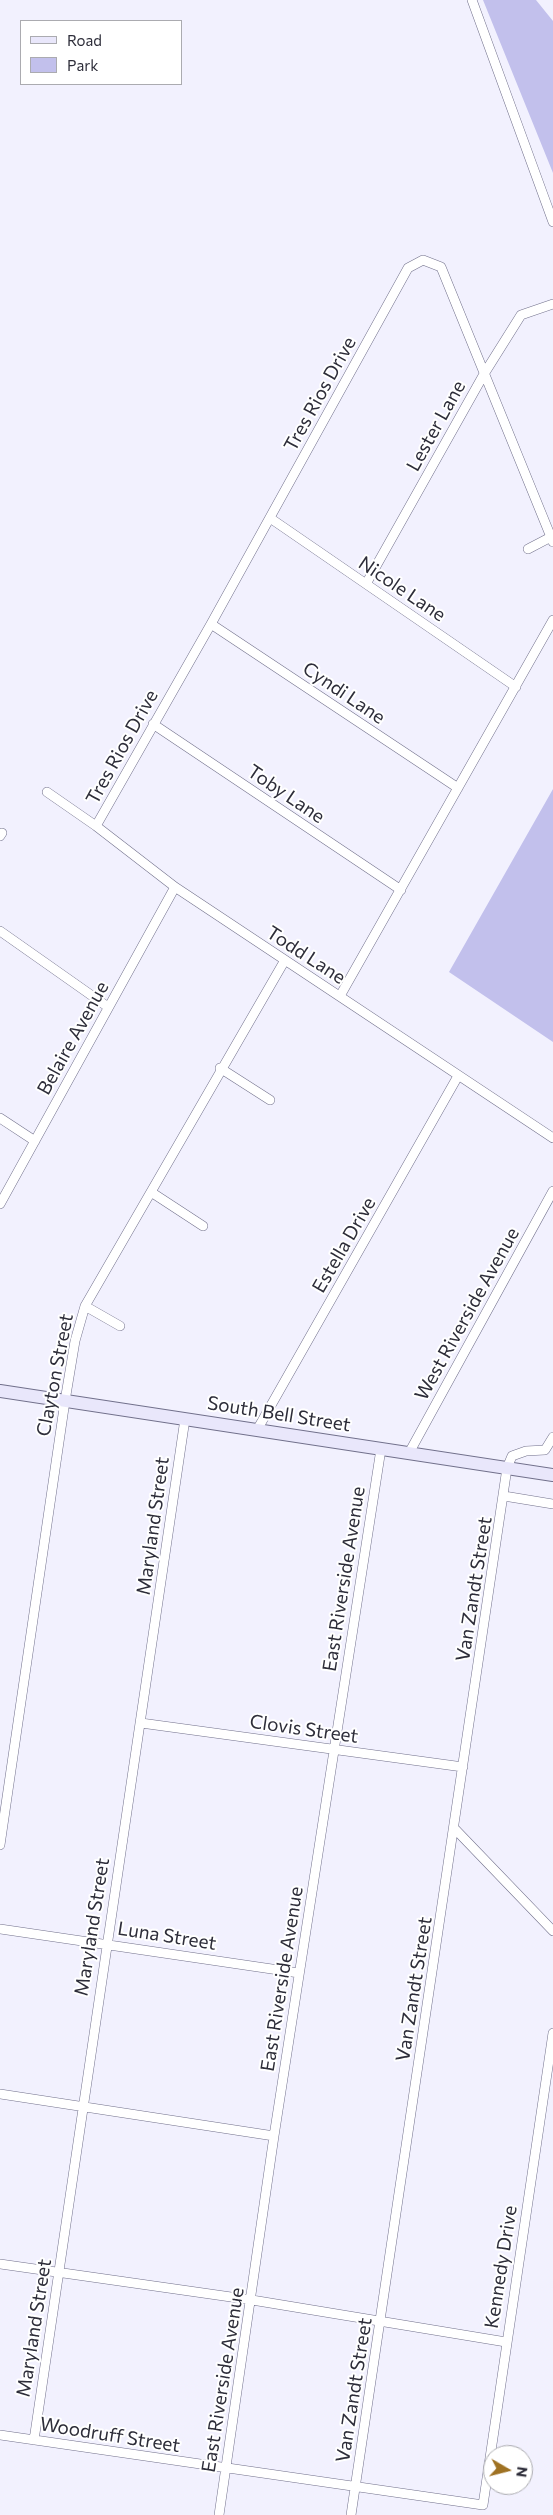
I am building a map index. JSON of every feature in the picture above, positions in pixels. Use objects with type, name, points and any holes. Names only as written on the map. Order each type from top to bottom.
[{"type":"main road","name":"South Bell Street","points":[[0,1391],[553,1475]]},
{"type":"street","points":[[472,0],[553,222]]},
{"type":"street","name":"Tres Rios Drive","points":[[96,826],[152,724],[211,624],[408,268],[423,260],[441,267],[552,539]]},
{"type":"street","name":"Lester Lane","points":[[366,584],[484,374],[521,315],[553,304]]},
{"type":"street","name":"Nicole Lane","points":[[270,518],[516,687]]},
{"type":"street","points":[[528,549],[552,539]]},
{"type":"street","points":[[340,996],[553,620]]},
{"type":"street","name":"Cyndi Lane","points":[[211,624],[458,788]]},
{"type":"street","name":"Toby Lane","points":[[152,724],[400,890]]},
{"type":"street","name":"Todd Lane","points":[[47,792],[96,826],[175,887],[553,1138]]},
{"type":"street","name":"Belaire Avenue","points":[[0,1204],[175,887]]},
{"type":"street","points":[[0,931],[108,1007]]},
{"type":"street","name":"Clayton Street","points":[[0,1845],[65,1401],[75,1341],[85,1306],[220,1068],[284,960]]},
{"type":"street","points":[[220,1068],[270,1100]]},
{"type":"street","name":"Estella Drive","points":[[257,1430],[458,1076]]},
{"type":"street","points":[[0,1118],[35,1141]]},
{"type":"street","name":"West Riverside Avenue","points":[[409,1453],[553,1190]]},
{"type":"street","points":[[150,1192],[203,1226]]},
{"type":"street","points":[[85,1306],[120,1326]]},
{"type":"street","name":"Maryland Street","points":[[34,2440],[106,1942],[141,1723],[185,1419]]},
{"type":"street","points":[[507,1468],[512,1456],[526,1451],[549,1451],[553,1438]]},
{"type":"street","name":"East Riverside Avenue","points":[[219,2515],[252,2300],[274,2136],[381,1449]]},
{"type":"street","name":"Van Zandt Street","points":[[351,2515],[507,1468]]},
{"type":"street","points":[[504,1496],[553,1504]]},
{"type":"street","name":"Clovis Street","points":[[141,1723],[463,1767]]},
{"type":"street","points":[[454,1828],[553,1931]]},
{"type":"street","name":"Luna Street","points":[[0,1928],[106,1942],[299,1973]]},
{"type":"street","name":"Kennedy Drive","points":[[483,2505],[553,2033]]},
{"type":"street","points":[[0,2094],[274,2136]]},
{"type":"street","points":[[0,2264],[252,2300],[506,2342]]},
{"type":"street","name":"Woodruff Street","points":[[0,2435],[483,2505]]},
{"type":"green space","points":[[483,0],[536,0],[553,21],[553,173]]},
{"type":"green space","points":[[553,789],[553,1042],[449,972]]}]
